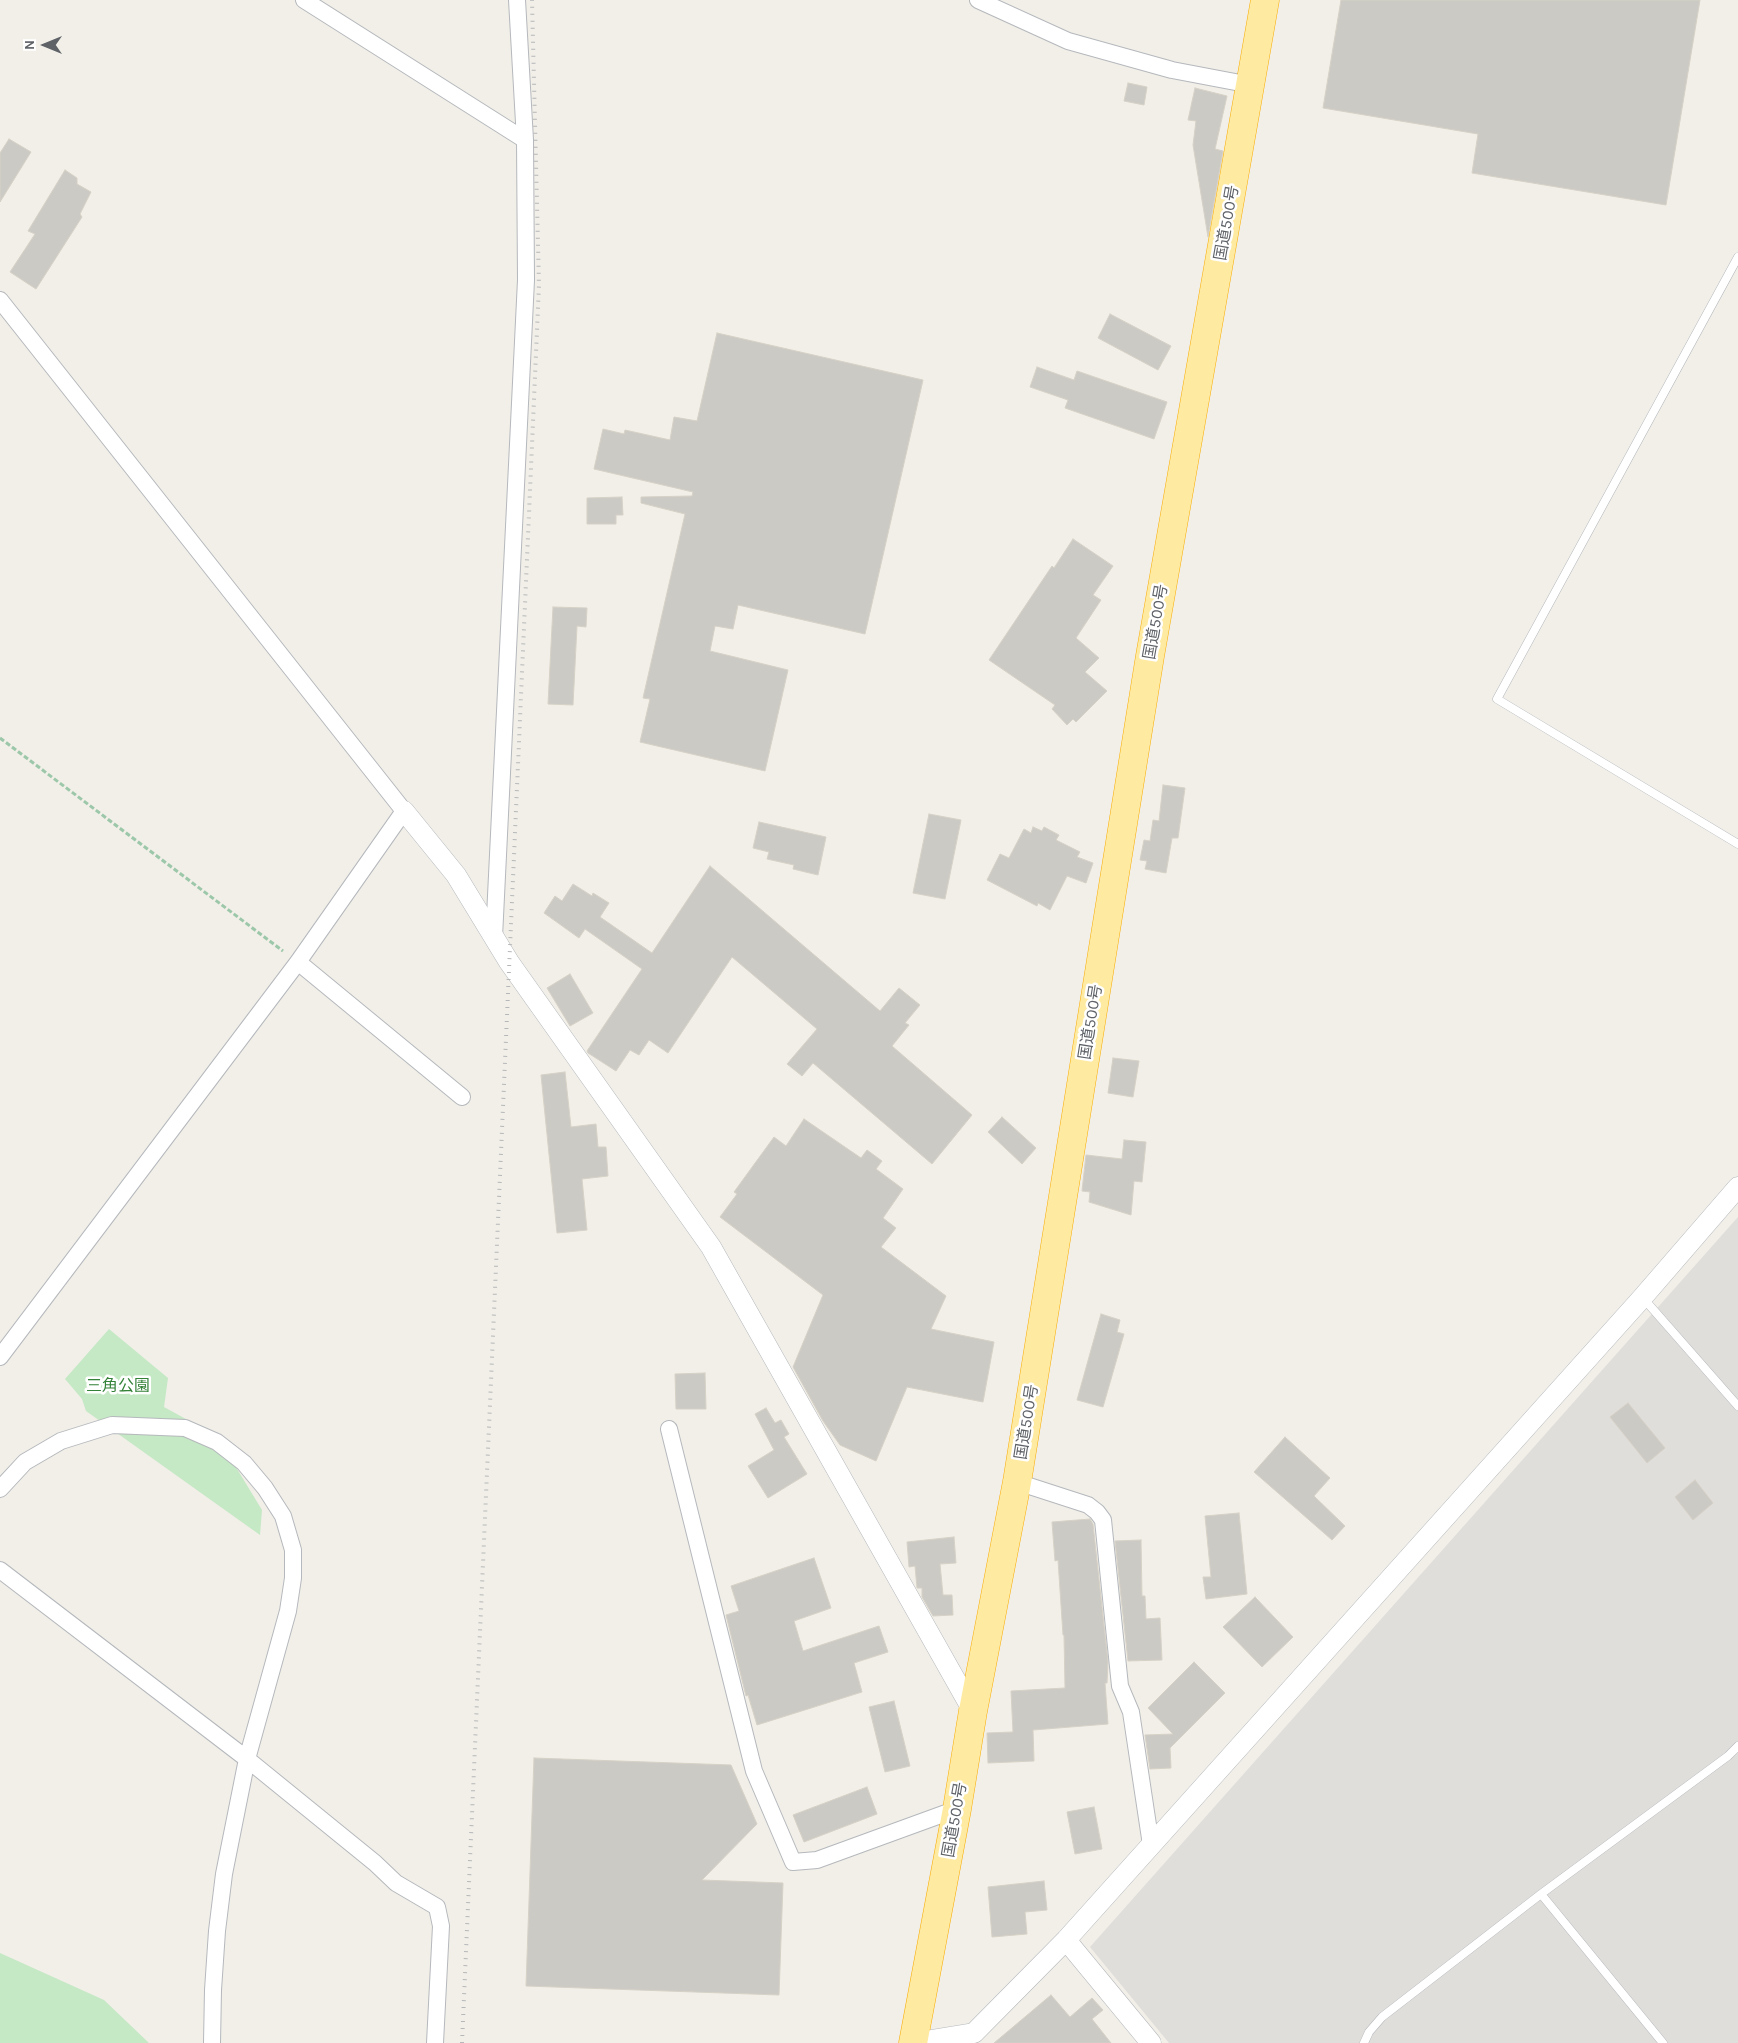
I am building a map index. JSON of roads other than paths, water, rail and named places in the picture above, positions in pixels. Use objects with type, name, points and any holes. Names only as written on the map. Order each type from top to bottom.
[{"type":"highway","name":"国道500号","points":[[913,2043],[957,1809],[972,1711],[1017,1482],[1152,647],[1265,0]]},
{"type":"street","points":[[304,0],[525,140]]},
{"type":"street","points":[[494,937],[526,280],[525,140],[517,0]]},
{"type":"street","points":[[978,0],[1068,41],[1172,70],[1251,85]]},
{"type":"street","points":[[0,300],[456,875],[509,962],[711,1247],[972,1711]]},
{"type":"street","points":[[0,1357],[298,962],[404,811]]},
{"type":"street","points":[[298,962],[462,1098]]},
{"type":"street","points":[[913,2043],[974,2033],[1066,1940],[1642,1298],[1738,1187]]},
{"type":"street","points":[[0,1489],[25,1462],[61,1441],[112,1426],[185,1428],[217,1442],[244,1463],[265,1488],[282,1516],[293,1550],[293,1578],[288,1611],[247,1759],[224,1874],[217,1931],[212,2043]]},
{"type":"street","points":[[669,1429],[754,1771],[793,1862],[817,1860],[957,1809]]},
{"type":"street","points":[[1017,1482],[1088,1505],[1102,1520],[1120,1686],[1131,1712],[1151,1845]]},
{"type":"street","points":[[0,1570],[247,1759],[375,1863],[396,1883],[437,1907],[441,1926],[435,2043]]},
{"type":"street","points":[[1066,1940],[1151,2043]]},
{"type":"lane","points":[[1738,257],[1497,699],[1738,844]]},
{"type":"lane","points":[[1642,1298],[1738,1406]]},
{"type":"lane","points":[[1364,2043],[1369,2032],[1382,2017],[1540,1894],[1728,1756],[1738,1746]]},
{"type":"lane","points":[[1540,1894],[1663,2043]]},
{"type":"railway","points":[[462,2043],[539,285],[532,0]]},
{"type":"park label","name":"三角公園","points":[[118,1386]]}]
